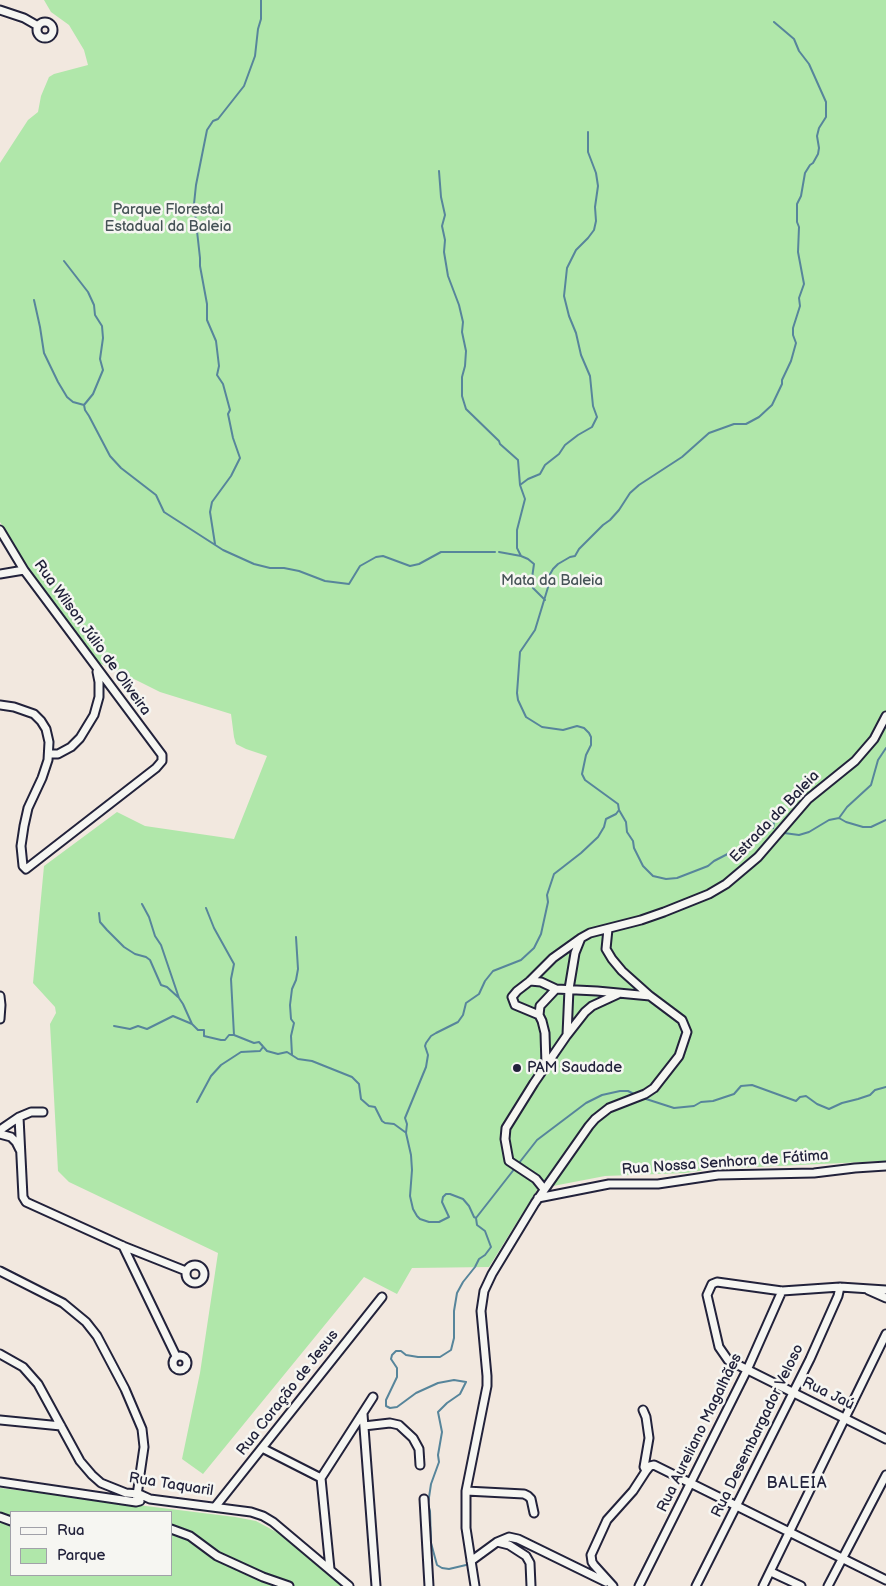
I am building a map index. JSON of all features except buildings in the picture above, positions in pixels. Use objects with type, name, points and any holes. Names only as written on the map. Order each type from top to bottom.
[{"type":"street","points":[[0,10],[24,18],[38,26]]},
{"type":"street","name":"Rua Wilson Júlio de Oliveira","points":[[0,530],[24,570],[162,755],[162,761],[149,774],[26,869],[23,866],[21,846],[24,826],[28,808],[42,778],[49,754]]},
{"type":"street","points":[[0,574],[24,570]]},
{"type":"street","points":[[0,705],[27,711],[41,721],[46,729],[49,754],[58,754],[71,747],[80,738],[94,715],[99,697],[99,682],[96,668]]},
{"type":"street","name":"Estrada da Baleia","points":[[539,1015],[515,1005],[512,997],[553,958],[590,933],[641,920],[689,903],[726,884],[758,857],[808,799],[855,761],[874,739],[886,716]]},
{"type":"street","points":[[475,1586],[466,1528],[466,1491],[487,1386],[481,1311],[484,1291],[495,1268],[544,1188],[595,1119],[609,1108],[634,1099],[654,1088],[679,1056],[687,1032],[682,1020],[650,996],[622,971],[612,959],[606,949],[608,929]]},
{"type":"street","points":[[567,1035],[569,989],[575,953],[581,938]]},
{"type":"street","points":[[530,981],[541,982],[556,989],[650,996]]},
{"type":"street","points":[[546,1065],[545,1034],[539,1015],[540,1006],[556,989]]},
{"type":"street","points":[[544,1188],[536,1179],[514,1164],[505,1139],[506,1128],[546,1065],[585,1012],[592,1006],[619,994]]},
{"type":"street","points":[[0,996],[0,1019]]},
{"type":"street","points":[[0,1130],[31,1112],[43,1112]]},
{"type":"street","points":[[19,1118],[23,1197],[26,1202],[123,1246],[186,1271]]},
{"type":"street","points":[[0,1134],[11,1137],[16,1142],[21,1153]]},
{"type":"street","name":"Rua Nossa Senhora de Fátima","points":[[538,1198],[609,1184],[658,1184],[718,1175],[814,1173],[886,1166]]},
{"type":"street","points":[[123,1246],[176,1356]]},
{"type":"street","points":[[0,1271],[63,1303],[86,1322],[97,1336],[126,1389],[142,1429],[144,1447],[138,1498],[0,1482]]},
{"type":"street","name":"Rua Jaú","points":[[782,1291],[727,1282],[717,1282],[708,1289],[707,1295],[719,1347],[728,1360],[886,1439]]},
{"type":"street","points":[[782,1291],[840,1287],[886,1290]]},
{"type":"street","name":"Rua Desembargador Veloso","points":[[696,1586],[825,1327],[840,1287]]},
{"type":"street","points":[[864,1288],[886,1298]]},
{"type":"street","name":"Rua Aureliano Magalhães","points":[[639,1586],[747,1370],[782,1291]]},
{"type":"street","name":"Rua Coração de Jesus","points":[[215,1507],[382,1297]]},
{"type":"street","points":[[763,1586],[886,1334]]},
{"type":"street","name":"Rua Taquaril","points":[[0,1354],[13,1360],[31,1375],[50,1404],[80,1461],[101,1483],[138,1498],[251,1512],[263,1516],[273,1522],[349,1586]]},
{"type":"street","points":[[330,1569],[321,1478],[373,1397]]},
{"type":"street","points":[[643,1410],[649,1438],[644,1467],[646,1471]]},
{"type":"street","points":[[363,1413],[376,1586]]},
{"type":"street","points":[[0,1420],[61,1426]]},
{"type":"street","points":[[364,1426],[390,1423],[399,1425],[413,1438],[419,1449],[420,1465]]},
{"type":"street","points":[[262,1448],[321,1478]]},
{"type":"street","points":[[613,1586],[594,1565],[591,1555],[607,1520],[633,1491],[650,1466],[657,1466],[886,1580]]},
{"type":"street","points":[[828,1586],[886,1475]]},
{"type":"street","points":[[466,1491],[524,1494],[531,1499],[534,1514]]},
{"type":"street","points":[[424,1499],[429,1586]]},
{"type":"street","points":[[172,1529],[190,1536],[217,1556],[263,1578],[289,1586]]},
{"type":"street","points":[[471,1561],[497,1542],[509,1537],[518,1539],[613,1586]]},
{"type":"street","points":[[497,1542],[509,1545],[526,1556],[530,1563],[531,1586]]},
{"type":"street","points":[[771,1572],[801,1586]]},
{"type":"green space","name":"Mata da Baleia","points":[[44,0],[886,0],[886,1161],[605,1176],[553,1186],[542,1182],[489,1267],[412,1268],[397,1294],[364,1277],[203,1474],[182,1459],[200,1373],[218,1253],[69,1182],[58,1171],[50,1024],[56,1013],[55,1007],[33,983],[44,866],[117,812],[145,826],[234,839],[267,756],[236,744],[231,714],[160,692],[99,663],[39,585],[0,522],[0,163],[28,120],[38,112],[41,96],[49,77],[88,65],[84,50],[69,25],[51,12]]},
{"type":"green space","points":[[0,1488],[256,1521],[280,1534],[342,1586],[0,1586]]},
{"type":"waterway","points":[[215,544],[210,512],[212,502],[231,476],[240,458],[233,438],[228,414],[230,410],[223,384],[217,375],[219,366],[216,341],[207,320],[207,304],[200,266],[194,204],[207,130],[244,86],[255,56],[261,19],[261,0]]},
{"type":"waterway","points":[[773,828],[774,822],[771,820],[746,841],[743,846],[708,866],[677,878],[666,879],[653,876],[643,866],[634,848],[618,804],[585,780],[582,774],[586,755],[591,745],[589,733],[584,728],[577,726],[563,730],[542,727],[526,717],[518,700],[517,693],[520,652],[535,630],[549,584],[549,576],[553,569],[558,564],[575,556],[579,549],[610,520],[630,493],[639,485],[682,457],[709,433],[734,424],[746,424],[759,417],[772,405],[791,361],[796,343],[793,328],[804,284],[798,252],[799,227],[797,222],[797,204],[801,196],[805,173],[818,154],[817,136],[819,128],[826,117],[826,102],[809,64],[799,51],[794,39],[774,22]]},
{"type":"waterway","points":[[520,485],[540,474],[545,465],[559,454],[565,445],[592,427],[597,417],[593,406],[590,376],[581,355],[564,296],[567,268],[576,250],[594,230],[596,221],[595,207],[598,186],[596,173],[588,152],[588,132]]},
{"type":"waterway","points":[[439,171],[441,197],[445,215],[442,226],[445,240],[444,252],[448,276],[463,322],[462,332],[466,351],[462,377],[462,396],[466,409],[518,460],[520,485],[525,499],[517,530],[517,548],[521,556],[534,564],[533,588],[545,600]]},
{"type":"waterway","points":[[64,261],[88,292],[94,305],[95,315],[102,326],[103,338],[100,359],[103,370],[93,394],[84,405]]},
{"type":"waterway","points":[[34,300],[44,353],[58,382],[67,397],[73,402],[84,405],[110,456],[121,468],[156,495],[164,512],[223,550],[254,564],[299,571],[325,581],[349,584],[360,566],[376,557],[383,556],[410,566],[419,564],[441,552],[495,552]]},
{"type":"waterway","points":[[499,552],[521,556]]},
{"type":"waterway","points":[[784,833],[799,835],[809,832],[829,820],[839,818],[847,807],[871,785],[878,760],[886,748]]},
{"type":"waterway","points":[[476,1218],[463,1199],[450,1194],[446,1194],[442,1202],[449,1217],[439,1222],[429,1222],[420,1219],[413,1209],[410,1196],[411,1155],[405,1118],[426,1067],[428,1055],[426,1043],[431,1036],[458,1022],[463,1015],[466,1003],[479,994],[485,981],[493,971],[521,960],[534,948],[541,934],[548,902],[547,895],[554,874],[598,837],[606,819],[616,814],[619,810]]},
{"type":"waterway","points":[[839,818],[863,827],[871,827],[886,820]]},
{"type":"waterway","points":[[142,904],[149,917],[155,936],[161,945],[179,998],[192,1024],[198,1030],[204,1030],[204,1036],[225,1040],[229,1035],[234,1035],[254,1043],[259,1042],[267,1051],[278,1054],[287,1052],[298,1059],[312,1061],[352,1077],[359,1084],[361,1099],[369,1106],[375,1107],[382,1121],[394,1124],[405,1132]]},
{"type":"waterway","points":[[206,908],[214,928],[234,964],[231,979],[234,1035]]},
{"type":"waterway","points":[[99,913],[100,922],[107,930],[124,947],[150,960],[161,985],[167,987],[178,997]]},
{"type":"waterway","points":[[292,1055],[291,1036],[294,1023],[291,1019],[290,1005],[292,989],[298,969],[296,937]]},
{"type":"waterway","points":[[114,1026],[130,1029],[138,1026],[147,1029],[173,1016],[192,1024]]},
{"type":"waterway","points":[[197,1102],[211,1076],[221,1065],[241,1052],[260,1051],[263,1047],[262,1045]]},
{"type":"waterway","points":[[643,1098],[674,1108],[694,1106],[701,1102],[713,1101],[734,1094],[741,1086],[752,1085],[796,1101],[800,1097],[806,1096],[817,1104],[829,1109],[870,1095],[875,1090],[886,1087]]},
{"type":"waterway","points":[[466,1565],[449,1569],[437,1565],[431,1543],[428,1504],[431,1484],[439,1462],[438,1455],[442,1432],[438,1412],[460,1394],[466,1382],[454,1380],[438,1383],[416,1393],[397,1407],[390,1408],[386,1406],[386,1400],[397,1377],[397,1368],[391,1359],[392,1355],[396,1351],[401,1351],[406,1355],[418,1357],[440,1357],[451,1350],[454,1338],[454,1311],[457,1293],[479,1259],[491,1247],[485,1231],[477,1225],[476,1218],[537,1140],[586,1103],[602,1095],[620,1091],[628,1091],[636,1095]]},
{"type":"place","name":"PAM Saudade","points":[[517,1068]]},
{"type":"district","name":"BALEIA","points":[[797,1484]]},
{"type":"park label","name":"Parque Florestal Estadual da Baleia","points":[[168,218]]}]
